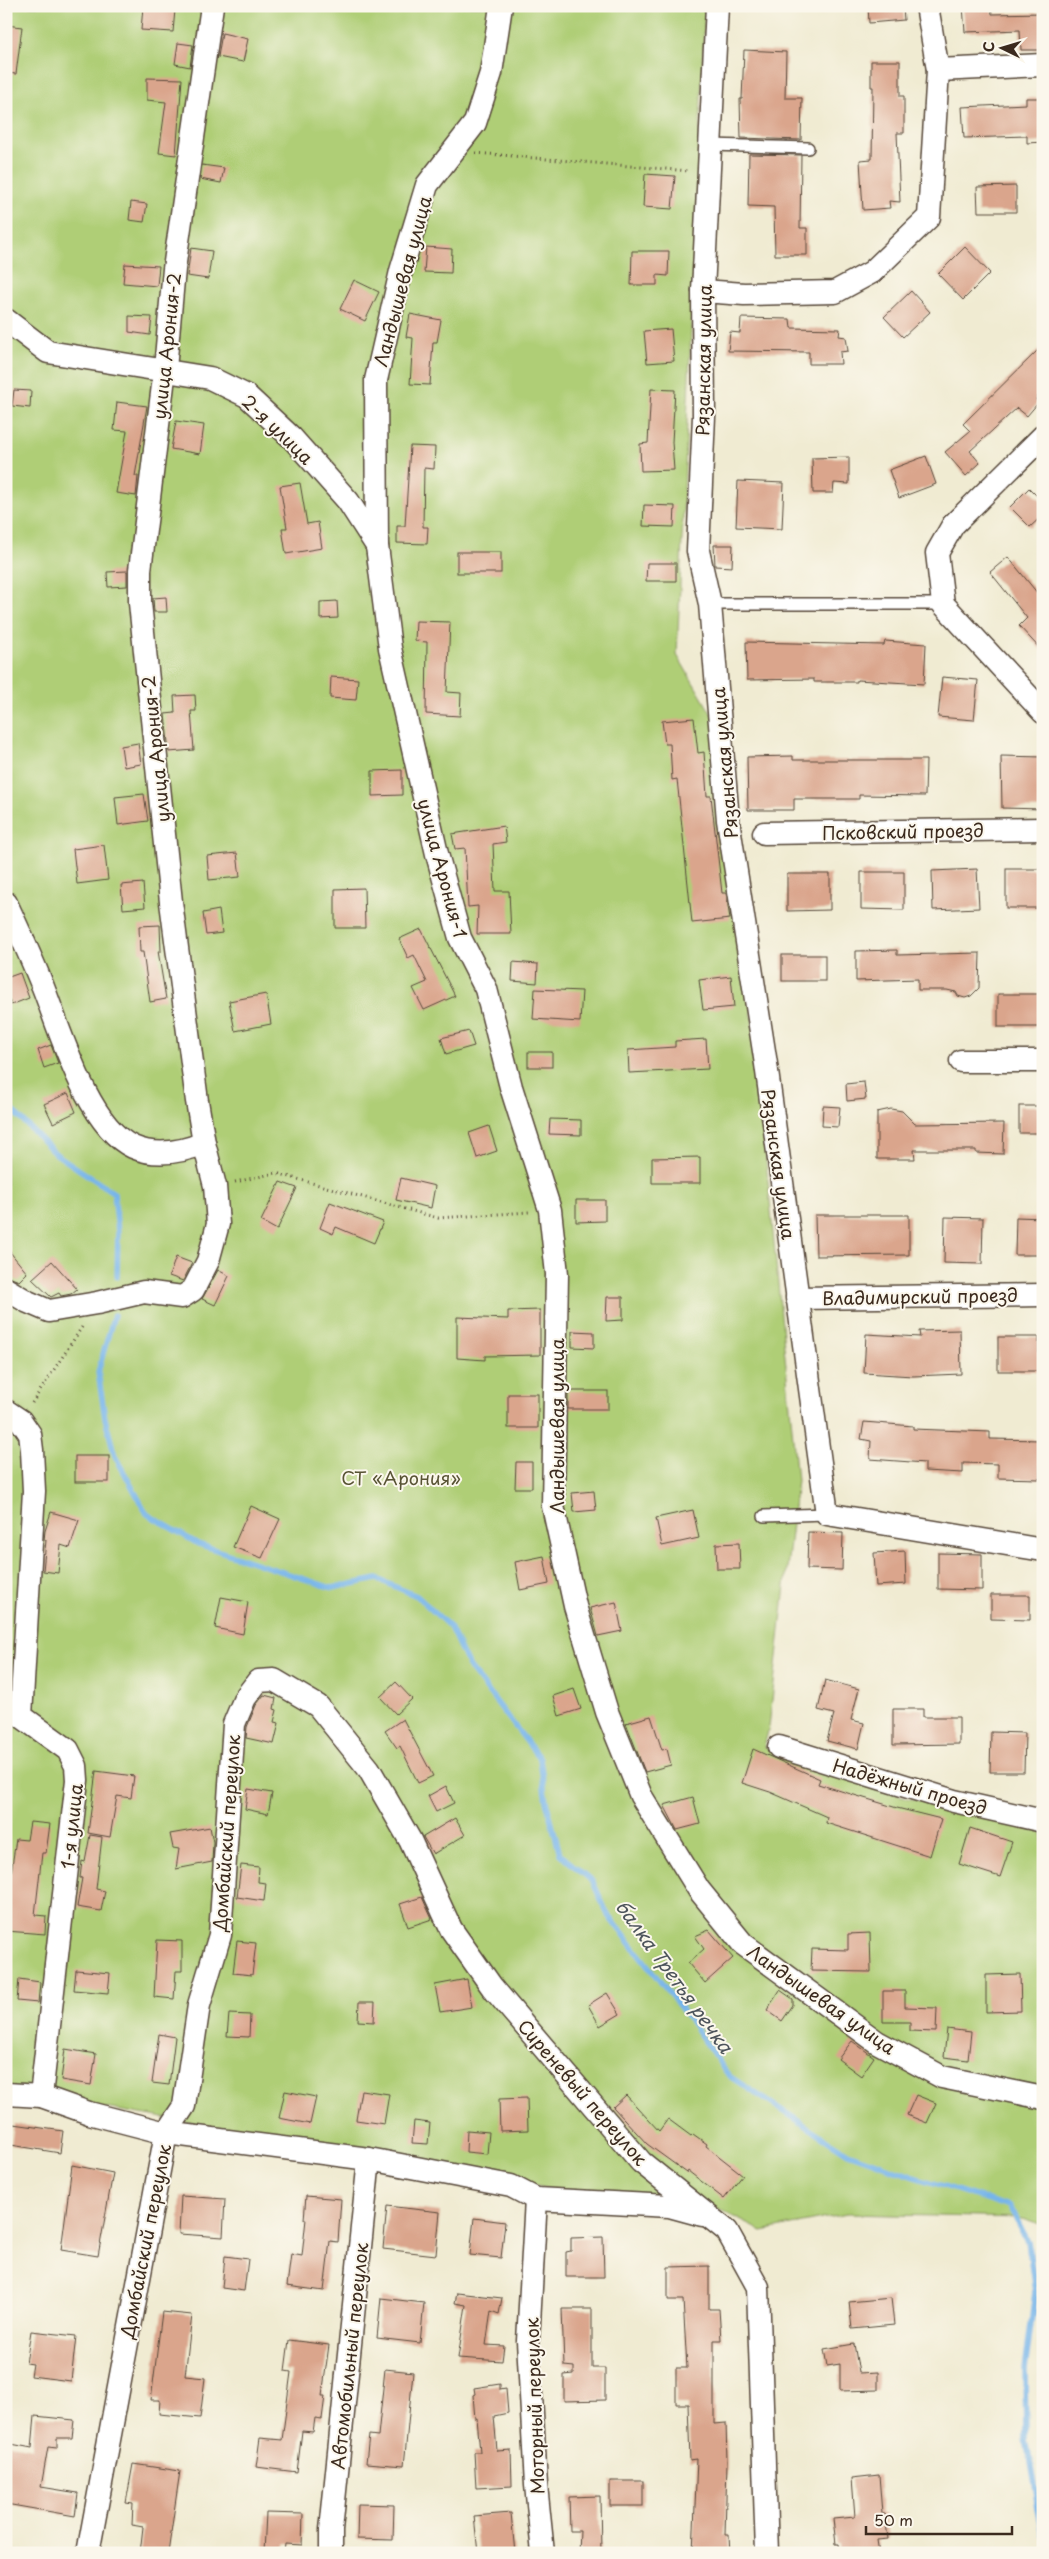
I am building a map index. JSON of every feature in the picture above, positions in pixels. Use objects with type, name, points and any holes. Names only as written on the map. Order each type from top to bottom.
[{"type":"street","name":"улица Арония-2","points":[[6,1289],[28,1302],[50,1311],[97,1304],[144,1292],[182,1297],[194,1290],[208,1261],[218,1224],[215,1186],[204,1143],[171,902],[140,604],[140,570],[165,369],[174,269],[212,6]]},
{"type":"street","name":"Ландышевая улица","points":[[377,546],[376,380],[401,271],[426,185],[476,123],[491,74],[501,6]]},
{"type":"street","name":"Рязанская улица","points":[[717,6],[703,291],[704,416],[698,551],[710,604],[728,820],[766,1064],[827,1514]]},
{"type":"street","points":[[703,291],[744,294],[835,292],[872,272],[929,217],[938,70],[927,6]]},
{"type":"street","points":[[938,70],[1043,65]]},
{"type":"street","name":"2-я улица","points":[[6,320],[48,352],[165,369],[210,378],[247,396],[292,438],[348,501],[377,546]]},
{"type":"street","points":[[1043,436],[953,525],[936,553],[942,604],[1043,712]]},
{"type":"street","name":"улица Арония-1","points":[[377,546],[390,648],[437,854],[460,938],[486,989],[512,1087],[550,1210]]},
{"type":"street","name":"Псковский проезд","points":[[764,833],[1043,829]]},
{"type":"street","points":[[6,903],[43,985],[73,1065],[95,1107],[112,1133],[134,1147],[163,1153],[186,1150],[204,1143]]},
{"type":"street","points":[[961,1061],[1043,1061]]},
{"type":"street","name":"Ландышевая улица","points":[[550,1210],[557,1274],[553,1506],[580,1624],[606,1712],[641,1796],[699,1890],[743,1944],[820,2002],[877,2042],[942,2077],[1043,2098]]},
{"type":"street","name":"Владимирский проезд","points":[[797,1298],[1043,1295]]},
{"type":"street","name":"1-я улица","points":[[14,1416],[30,1434],[34,1491],[21,1716],[68,1750],[76,1766],[77,1780],[41,2096]]},
{"type":"street","points":[[827,1514],[1043,1550]]},
{"type":"street","name":"Домбайский переулок","points":[[88,2553],[166,2133],[184,2106],[199,2005],[220,1935],[234,1724],[246,1698],[258,1681],[274,1680],[318,1706]]},
{"type":"street","name":"Сиреневый переулок","points":[[318,1706],[369,1769],[410,1840],[451,1929],[492,1987],[641,2162],[727,2231],[758,2287],[767,2553]]},
{"type":"street","name":"Надёжный проезд","points":[[779,1748],[954,1801],[1043,1821]]},
{"type":"street","points":[[6,2094],[41,2096],[89,2113],[166,2133],[369,2159],[511,2186],[536,2199],[669,2206],[710,2217]]},
{"type":"street","name":"Автомобильный переулок","points":[[331,2553],[331,2530],[369,2159]]},
{"type":"street","name":"Моторный переулок","points":[[536,2199],[528,2341],[536,2485],[543,2553]]},
{"type":"lane","points":[[711,145],[808,148]]},
{"type":"lane","points":[[710,604],[942,604]]},
{"type":"lane","points":[[764,1516],[827,1514]]},
{"type":"path","points":[[453,151],[710,173]]},
{"type":"path","points":[[215,1186],[276,1174],[438,1218],[550,1210]]},
{"type":"path","points":[[14,1416],[97,1304]]},
{"type":"green space","name":"СТ «Арония»","points":[[6,6],[705,6],[677,655],[725,737],[797,1480],[769,1727],[764,1747],[907,1798],[1043,1829],[1043,2225],[1022,2218],[847,2214],[762,2231],[722,2211],[665,2197],[550,2189],[451,2167],[76,2103],[6,2087]]},
{"type":"building","points":[[868,6],[903,6],[904,20],[869,23]]},
{"type":"building","points":[[963,6],[991,6],[992,14],[1043,13],[1043,50],[1021,50],[1020,30],[965,32]]},
{"type":"building","points":[[143,7],[175,10],[173,32],[141,30]]},
{"type":"building","points":[[6,25],[22,27],[16,74],[6,73]]},
{"type":"building","points":[[222,33],[248,39],[243,62],[218,57]]},
{"type":"building","points":[[178,43],[193,45],[190,67],[175,64]]},
{"type":"building","points":[[744,50],[786,52],[785,98],[802,98],[801,140],[741,138],[740,99],[742,99]]},
{"type":"building","points":[[871,61],[900,61],[900,96],[904,96],[904,133],[897,133],[900,202],[889,201],[890,208],[863,210],[860,160],[872,159],[873,87],[871,87]]},
{"type":"building","points":[[147,78],[182,79],[176,155],[159,153],[166,102],[147,100]]},
{"type":"building","points":[[1026,98],[1043,98],[1043,142],[1027,143],[1027,136],[964,138],[962,107],[1026,104]]},
{"type":"building","points":[[749,154],[801,155],[800,228],[807,228],[807,255],[775,255],[774,207],[748,206]]},
{"type":"building","points":[[202,165],[224,168],[221,183],[200,179]]},
{"type":"building","points":[[645,174],[675,176],[672,209],[643,207]]},
{"type":"building","points":[[1016,186],[1016,212],[978,212],[977,187]]},
{"type":"building","points":[[131,202],[147,204],[144,222],[129,220]]},
{"type":"building","points":[[426,247],[452,249],[451,273],[424,272]]},
{"type":"building","points":[[965,247],[990,273],[963,300],[938,274]]},
{"type":"building","points":[[191,248],[212,251],[208,279],[187,276]]},
{"type":"building","points":[[632,251],[669,251],[668,276],[657,275],[657,285],[631,285]]},
{"type":"building","points":[[125,264],[159,266],[157,286],[123,283]]},
{"type":"building","points":[[354,280],[379,292],[365,321],[340,309]]},
{"type":"building","points":[[911,291],[930,312],[903,337],[884,317]]},
{"type":"building","points":[[410,314],[441,320],[437,342],[433,342],[430,385],[410,384],[413,338],[406,337]]},
{"type":"building","points":[[129,316],[152,317],[150,335],[129,332]]},
{"type":"building","points":[[741,318],[790,319],[791,328],[840,329],[839,336],[846,337],[848,351],[840,352],[841,364],[809,364],[809,352],[728,351],[730,332],[740,333]]},
{"type":"building","points":[[671,329],[674,361],[647,363],[644,331]]},
{"type":"building","points":[[1043,345],[1043,390],[1036,399],[1038,403],[1027,416],[1017,408],[970,451],[980,463],[966,476],[945,452],[970,431],[963,424]]},
{"type":"building","points":[[651,389],[675,390],[672,442],[674,470],[641,471],[640,444],[648,443]]},
{"type":"building","points":[[14,390],[31,391],[30,408],[12,406]]},
{"type":"building","points":[[117,402],[147,406],[135,476],[138,476],[136,496],[116,493],[127,431],[114,430]]},
{"type":"building","points":[[176,421],[204,425],[200,454],[171,449]]},
{"type":"building","points":[[410,446],[435,447],[434,469],[424,468],[423,527],[428,527],[427,544],[397,543],[397,526],[405,526]]},
{"type":"building","points":[[926,456],[936,484],[899,498],[889,470]]},
{"type":"building","points":[[849,457],[849,484],[834,483],[833,493],[813,493],[812,458]]},
{"type":"building","points":[[738,481],[784,483],[782,529],[736,527]]},
{"type":"building","points":[[300,483],[307,524],[318,522],[322,548],[286,554],[282,528],[287,528],[280,486]]},
{"type":"building","points":[[1029,488],[1043,502],[1043,515],[1030,527],[1010,507]]},
{"type":"building","points":[[644,505],[675,506],[674,527],[643,526]]},
{"type":"building","points":[[714,545],[733,545],[732,567],[715,566]]},
{"type":"building","points":[[457,552],[501,552],[501,573],[457,573]]},
{"type":"building","points":[[1008,557],[1043,600],[1043,652],[1019,626],[1027,618],[990,572]]},
{"type":"building","points":[[647,563],[676,563],[676,581],[646,581]]},
{"type":"building","points":[[127,571],[127,586],[108,587],[107,572]]},
{"type":"building","points":[[166,597],[167,612],[154,612],[153,598]]},
{"type":"building","points":[[337,601],[338,618],[320,619],[320,602]]},
{"type":"building","points":[[416,621],[450,622],[447,692],[461,693],[460,716],[426,714],[427,642],[415,641]]},
{"type":"building","points":[[885,641],[926,644],[924,684],[857,680],[857,682],[814,682],[814,679],[747,680],[746,642],[884,645]]},
{"type":"building","points":[[331,677],[358,679],[356,700],[330,698]]},
{"type":"building","points":[[942,677],[978,680],[974,720],[938,717]]},
{"type":"building","points":[[195,695],[196,711],[191,711],[194,750],[169,752],[165,714],[175,713],[174,696]]},
{"type":"building","points":[[694,718],[698,753],[704,752],[707,796],[711,796],[722,893],[726,893],[730,919],[692,923],[677,779],[672,780],[670,744],[665,744],[662,721]]},
{"type":"building","points":[[138,743],[141,764],[124,767],[121,746]]},
{"type":"building","points":[[793,756],[793,760],[926,760],[925,796],[859,795],[859,799],[794,799],[794,810],[748,810],[747,757]]},
{"type":"building","points":[[1001,756],[1043,757],[1043,809],[1002,808]]},
{"type":"building","points":[[402,770],[402,795],[372,796],[372,771]]},
{"type":"building","points":[[144,794],[148,821],[118,825],[115,797]]},
{"type":"building","points":[[504,826],[506,842],[493,844],[495,891],[509,891],[511,934],[477,934],[478,906],[468,907],[465,848],[455,849],[452,834]]},
{"type":"building","points":[[104,845],[108,880],[77,884],[73,849]]},
{"type":"building","points":[[237,853],[240,877],[209,880],[207,856]]},
{"type":"building","points":[[977,869],[979,908],[933,910],[932,871]]},
{"type":"building","points":[[1006,869],[1043,869],[1043,908],[1006,908]]},
{"type":"building","points":[[861,872],[904,872],[904,910],[861,909]]},
{"type":"building","points":[[787,874],[830,874],[830,910],[787,911]]},
{"type":"building","points":[[143,883],[145,907],[123,909],[121,885]]},
{"type":"building","points":[[364,888],[365,928],[335,928],[335,889]]},
{"type":"building","points":[[219,910],[222,933],[206,935],[203,913]]},
{"type":"building","points":[[160,925],[161,951],[158,951],[166,999],[150,1002],[143,952],[140,952],[139,926]]},
{"type":"building","points":[[421,929],[455,996],[424,1010],[413,988],[427,982],[414,955],[408,958],[399,939]]},
{"type":"building","points":[[897,950],[897,955],[980,953],[979,988],[971,996],[965,998],[958,996],[956,992],[947,990],[918,990],[918,979],[856,981],[856,951]]},
{"type":"building","points":[[782,955],[825,955],[825,981],[782,981]]},
{"type":"building","points":[[513,962],[538,964],[537,983],[512,981]]},
{"type":"building","points":[[20,973],[29,998],[11,1005],[6,992],[6,978]]},
{"type":"building","points":[[731,976],[734,1007],[703,1010],[699,980]]},
{"type":"building","points":[[535,989],[582,991],[580,1022],[533,1019]]},
{"type":"building","points":[[266,994],[271,1024],[235,1031],[229,1001]]},
{"type":"building","points":[[998,994],[1043,994],[1043,1027],[998,1027]]},
{"type":"building","points":[[469,1031],[474,1046],[446,1054],[441,1038]]},
{"type":"building","points":[[706,1039],[708,1069],[629,1073],[628,1050],[675,1047],[675,1041]]},
{"type":"building","points":[[51,1045],[58,1063],[44,1068],[38,1050]]},
{"type":"building","points":[[528,1052],[552,1052],[552,1067],[528,1067]]},
{"type":"building","points":[[864,1082],[866,1099],[847,1101],[846,1084]]},
{"type":"building","points":[[68,1093],[76,1112],[53,1123],[44,1104]]},
{"type":"building","points":[[823,1106],[840,1107],[838,1127],[822,1126]]},
{"type":"building","points":[[1019,1106],[1043,1106],[1043,1133],[1019,1133]]},
{"type":"building","points":[[891,1109],[902,1111],[915,1124],[1004,1123],[1003,1154],[976,1153],[976,1150],[914,1150],[915,1159],[877,1159],[877,1112]]},
{"type":"building","points":[[550,1119],[581,1120],[581,1135],[549,1134]]},
{"type":"building","points":[[489,1126],[497,1151],[477,1158],[469,1133]]},
{"type":"building","points":[[700,1157],[700,1183],[652,1183],[652,1158]]},
{"type":"building","points":[[401,1178],[435,1186],[431,1208],[396,1200]]},
{"type":"building","points":[[280,1182],[297,1188],[277,1230],[261,1221]]},
{"type":"building","points":[[576,1200],[605,1200],[605,1221],[576,1222]]},
{"type":"building","points":[[330,1202],[383,1222],[374,1243],[336,1227],[333,1234],[320,1228]]},
{"type":"building","points":[[815,1215],[909,1215],[909,1255],[816,1256]]},
{"type":"building","points":[[945,1217],[983,1218],[982,1264],[944,1263]]},
{"type":"building","points":[[1016,1217],[1043,1218],[1043,1255],[1015,1255]]},
{"type":"building","points":[[6,1247],[27,1273],[19,1281],[6,1276]]},
{"type":"building","points":[[176,1257],[192,1263],[183,1281],[169,1276]]},
{"type":"building","points":[[52,1261],[77,1289],[71,1294],[61,1296],[59,1293],[51,1297],[32,1279]]},
{"type":"building","points":[[218,1270],[229,1276],[215,1305],[202,1299]]},
{"type":"building","points":[[607,1297],[623,1297],[623,1320],[606,1321]]},
{"type":"building","points":[[540,1310],[540,1355],[485,1356],[485,1360],[457,1358],[457,1317],[508,1319],[508,1311]]},
{"type":"building","points":[[960,1330],[961,1374],[913,1376],[864,1373],[866,1334],[920,1337],[919,1331]]},
{"type":"building","points":[[572,1331],[594,1332],[594,1348],[572,1347]]},
{"type":"building","points":[[998,1337],[1039,1337],[1039,1371],[998,1371]]},
{"type":"building","points":[[568,1391],[608,1391],[608,1409],[568,1409]]},
{"type":"building","points":[[508,1394],[538,1394],[538,1428],[508,1428]]},
{"type":"building","points":[[864,1422],[913,1426],[913,1429],[990,1432],[990,1439],[1041,1440],[1040,1479],[998,1478],[998,1464],[963,1463],[963,1473],[925,1471],[925,1463],[870,1459],[871,1441],[861,1439]]},
{"type":"building","points":[[75,1456],[109,1456],[109,1482],[75,1482]]},
{"type":"building","points":[[516,1462],[532,1462],[532,1488],[515,1488]]},
{"type":"building","points":[[594,1491],[596,1510],[574,1512],[572,1493]]},
{"type":"building","points":[[251,1506],[280,1519],[262,1558],[233,1547]]},
{"type":"building","points":[[693,1510],[699,1538],[662,1546],[656,1518]]},
{"type":"building","points":[[51,1512],[79,1520],[70,1548],[61,1545],[58,1573],[43,1571],[45,1531]]},
{"type":"building","points":[[808,1532],[843,1533],[842,1570],[807,1569]]},
{"type":"building","points":[[739,1543],[740,1569],[717,1569],[716,1544]]},
{"type":"building","points":[[905,1551],[906,1584],[876,1586],[874,1553]]},
{"type":"building","points":[[938,1553],[982,1554],[982,1590],[938,1589]]},
{"type":"building","points":[[544,1556],[549,1584],[520,1590],[515,1562]]},
{"type":"building","points":[[991,1595],[1030,1595],[1030,1620],[991,1619]]},
{"type":"building","points":[[221,1597],[248,1602],[243,1634],[215,1628]]},
{"type":"building","points":[[616,1602],[622,1631],[598,1636],[590,1608]]},
{"type":"building","points":[[825,1680],[859,1689],[851,1720],[864,1723],[858,1749],[827,1741],[834,1714],[818,1710]]},
{"type":"building","points":[[396,1682],[412,1699],[396,1714],[380,1697]]},
{"type":"building","points":[[574,1689],[581,1709],[559,1716],[553,1696]]},
{"type":"building","points":[[264,1695],[276,1698],[274,1709],[277,1710],[274,1722],[279,1723],[274,1744],[246,1738],[247,1727],[256,1705]]},
{"type":"building","points":[[893,1709],[923,1709],[923,1717],[959,1717],[959,1744],[893,1745]]},
{"type":"building","points":[[651,1716],[662,1750],[667,1749],[671,1765],[645,1772],[626,1723]]},
{"type":"building","points":[[403,1719],[433,1776],[418,1783],[400,1746],[397,1748],[385,1731]]},
{"type":"building","points":[[991,1732],[1025,1733],[1024,1772],[990,1772]]},
{"type":"building","points":[[753,1749],[820,1779],[818,1784],[941,1819],[930,1856],[826,1823],[827,1817],[770,1792],[742,1783]]},
{"type":"building","points":[[96,1771],[134,1776],[131,1798],[117,1796],[110,1837],[88,1833]]},
{"type":"building","points":[[446,1786],[454,1803],[436,1812],[428,1796]]},
{"type":"building","points":[[248,1789],[272,1793],[268,1814],[245,1809]]},
{"type":"building","points":[[693,1797],[700,1824],[677,1830],[664,1805]]},
{"type":"building","points":[[455,1818],[465,1835],[433,1854],[423,1837]]},
{"type":"building","points":[[30,1822],[50,1824],[46,1853],[42,1853],[35,1915],[46,1916],[45,1934],[6,1931],[6,1907],[16,1839],[27,1840]]},
{"type":"building","points":[[210,1827],[213,1842],[212,1862],[176,1869],[179,1849],[173,1848],[170,1834]]},
{"type":"building","points":[[970,1828],[1012,1842],[1000,1877],[959,1864]]},
{"type":"building","points":[[90,1835],[102,1837],[96,1889],[105,1891],[101,1911],[77,1907],[82,1878],[80,1878],[82,1861],[85,1862]]},
{"type":"building","points":[[241,1865],[259,1867],[258,1882],[266,1883],[264,1901],[237,1897]]},
{"type":"building","points":[[422,1897],[432,1919],[408,1927],[400,1904]]},
{"type":"building","points":[[709,1930],[733,1958],[705,1983],[688,1963],[704,1949],[695,1936]]},
{"type":"building","points":[[870,1933],[871,1972],[811,1971],[812,1949],[848,1950],[848,1934]]},
{"type":"building","points":[[157,1940],[182,1941],[182,1971],[176,1971],[174,1999],[154,1997]]},
{"type":"building","points":[[237,1941],[256,1943],[252,1975],[233,1973]]},
{"type":"building","points":[[76,1970],[110,1973],[108,1993],[74,1990]]},
{"type":"building","points":[[1020,1974],[1021,2011],[986,2012],[986,1975]]},
{"type":"building","points":[[19,1979],[40,1982],[38,2003],[17,2001]]},
{"type":"building","points":[[467,1979],[472,2007],[440,2012],[435,1985]]},
{"type":"building","points":[[780,1990],[793,1999],[793,2005],[782,2021],[767,2010]]},
{"type":"building","points":[[883,1991],[905,1991],[905,2007],[937,2008],[936,2032],[910,2031],[910,2022],[883,2022]]},
{"type":"building","points":[[607,1993],[620,2014],[600,2026],[588,2005]]},
{"type":"building","points":[[359,2002],[375,2002],[374,2022],[358,2021]]},
{"type":"building","points":[[229,2014],[250,2015],[249,2037],[227,2036]]},
{"type":"building","points":[[947,2029],[971,2032],[968,2060],[944,2057]]},
{"type":"building","points":[[159,2034],[175,2037],[169,2085],[152,2083]]},
{"type":"building","points":[[852,2041],[874,2057],[861,2076],[838,2059]]},
{"type":"building","points":[[65,2049],[96,2054],[91,2085],[61,2080]]},
{"type":"building","points":[[361,2090],[389,2094],[384,2124],[356,2120]]},
{"type":"building","points":[[285,2091],[316,2097],[310,2124],[279,2118]]},
{"type":"building","points":[[626,2095],[659,2131],[668,2119],[691,2136],[693,2134],[707,2144],[706,2146],[743,2175],[724,2199],[688,2171],[687,2173],[647,2144],[613,2107]]},
{"type":"building","points":[[916,2095],[936,2103],[927,2123],[907,2115]]},
{"type":"building","points":[[527,2098],[528,2130],[500,2131],[499,2099]]},
{"type":"building","points":[[414,2121],[430,2123],[428,2144],[412,2143]]},
{"type":"building","points":[[14,2124],[63,2131],[60,2153],[11,2145]]},
{"type":"building","points":[[467,2130],[489,2132],[487,2154],[466,2152]]},
{"type":"building","points":[[72,2165],[113,2173],[98,2256],[61,2250]]},
{"type":"building","points":[[181,2196],[225,2199],[223,2237],[179,2234]]},
{"type":"building","points":[[306,2196],[341,2199],[338,2242],[330,2241],[324,2291],[287,2286],[291,2254],[302,2256],[306,2219],[304,2219]]},
{"type":"building","points":[[387,2206],[440,2212],[436,2255],[383,2249]]},
{"type":"building","points":[[474,2218],[505,2222],[501,2258],[470,2255]]},
{"type":"building","points":[[603,2237],[604,2277],[566,2277],[566,2252],[571,2251],[571,2238]]},
{"type":"building","points":[[225,2256],[248,2259],[244,2291],[222,2288]]},
{"type":"building","points":[[709,2266],[709,2309],[719,2309],[721,2340],[714,2340],[714,2424],[726,2423],[725,2535],[729,2535],[730,2553],[693,2553],[697,2459],[690,2460],[688,2404],[676,2404],[676,2368],[687,2368],[683,2300],[668,2300],[668,2267]]},
{"type":"building","points":[[457,2293],[502,2298],[499,2314],[491,2311],[486,2345],[504,2346],[502,2361],[458,2358],[466,2305],[455,2303]]},
{"type":"building","points":[[381,2298],[424,2303],[420,2343],[377,2338]]},
{"type":"building","points":[[891,2298],[894,2325],[852,2329],[849,2302]]},
{"type":"building","points":[[562,2309],[592,2309],[592,2368],[605,2368],[605,2400],[564,2401],[564,2375],[574,2374],[574,2367],[564,2366]]},
{"type":"building","points":[[162,2312],[192,2315],[185,2376],[205,2378],[200,2418],[159,2414],[160,2400],[151,2400]]},
{"type":"building","points":[[31,2331],[76,2336],[71,2381],[31,2376],[33,2364],[26,2363]]},
{"type":"building","points":[[289,2340],[329,2345],[322,2396],[325,2396],[322,2419],[315,2418],[313,2432],[302,2431],[297,2472],[256,2467],[260,2438],[282,2440],[291,2372],[285,2371]]},
{"type":"building","points":[[854,2344],[859,2373],[878,2372],[878,2390],[840,2391],[840,2364],[827,2366],[824,2349]]},
{"type":"building","points":[[385,2369],[413,2372],[404,2466],[366,2463],[369,2435],[378,2436]]},
{"type":"building","points":[[500,2384],[500,2390],[506,2389],[508,2413],[494,2416],[497,2451],[511,2450],[512,2486],[476,2488],[474,2452],[480,2452],[477,2418],[475,2419],[474,2388]]},
{"type":"building","points":[[35,2416],[74,2420],[72,2438],[57,2438],[57,2448],[48,2447],[41,2487],[78,2493],[75,2516],[6,2504],[6,2443],[32,2448]]},
{"type":"building","points":[[133,2464],[180,2471],[168,2553],[140,2553],[143,2527],[132,2525],[133,2504],[126,2503]]},
{"type":"building","points":[[879,2475],[882,2514],[885,2514],[888,2539],[877,2540],[879,2553],[840,2553],[839,2544],[836,2544],[833,2519],[855,2517],[852,2478]]},
{"type":"building","points":[[610,2481],[643,2481],[643,2506],[610,2506]]},
{"type":"building","points":[[600,2496],[601,2553],[579,2553],[580,2531],[570,2531],[569,2497]]},
{"type":"building","points":[[358,2504],[394,2505],[393,2540],[357,2539]]},
{"type":"building","points":[[266,2513],[303,2514],[302,2545],[285,2544],[284,2553],[264,2553]]},
{"type":"building","points":[[511,2513],[515,2553],[478,2553],[474,2516]]},
{"type":"waterway","name":"балка Третья речка","points":[[6,1104],[56,1154],[114,1193],[118,1232],[117,1277]]},
{"type":"waterway","name":"балка Третья речка","points":[[114,1315],[98,1372],[105,1418],[115,1456],[147,1514],[198,1544],[332,1588],[377,1579],[417,1596],[450,1627],[468,1665],[540,1759],[546,1801],[560,1854],[593,1882],[607,1913],[687,2016],[729,2076],[848,2153],[912,2176],[1010,2207],[1028,2241],[1035,2292],[1025,2370],[1026,2438],[1043,2536]]}]
